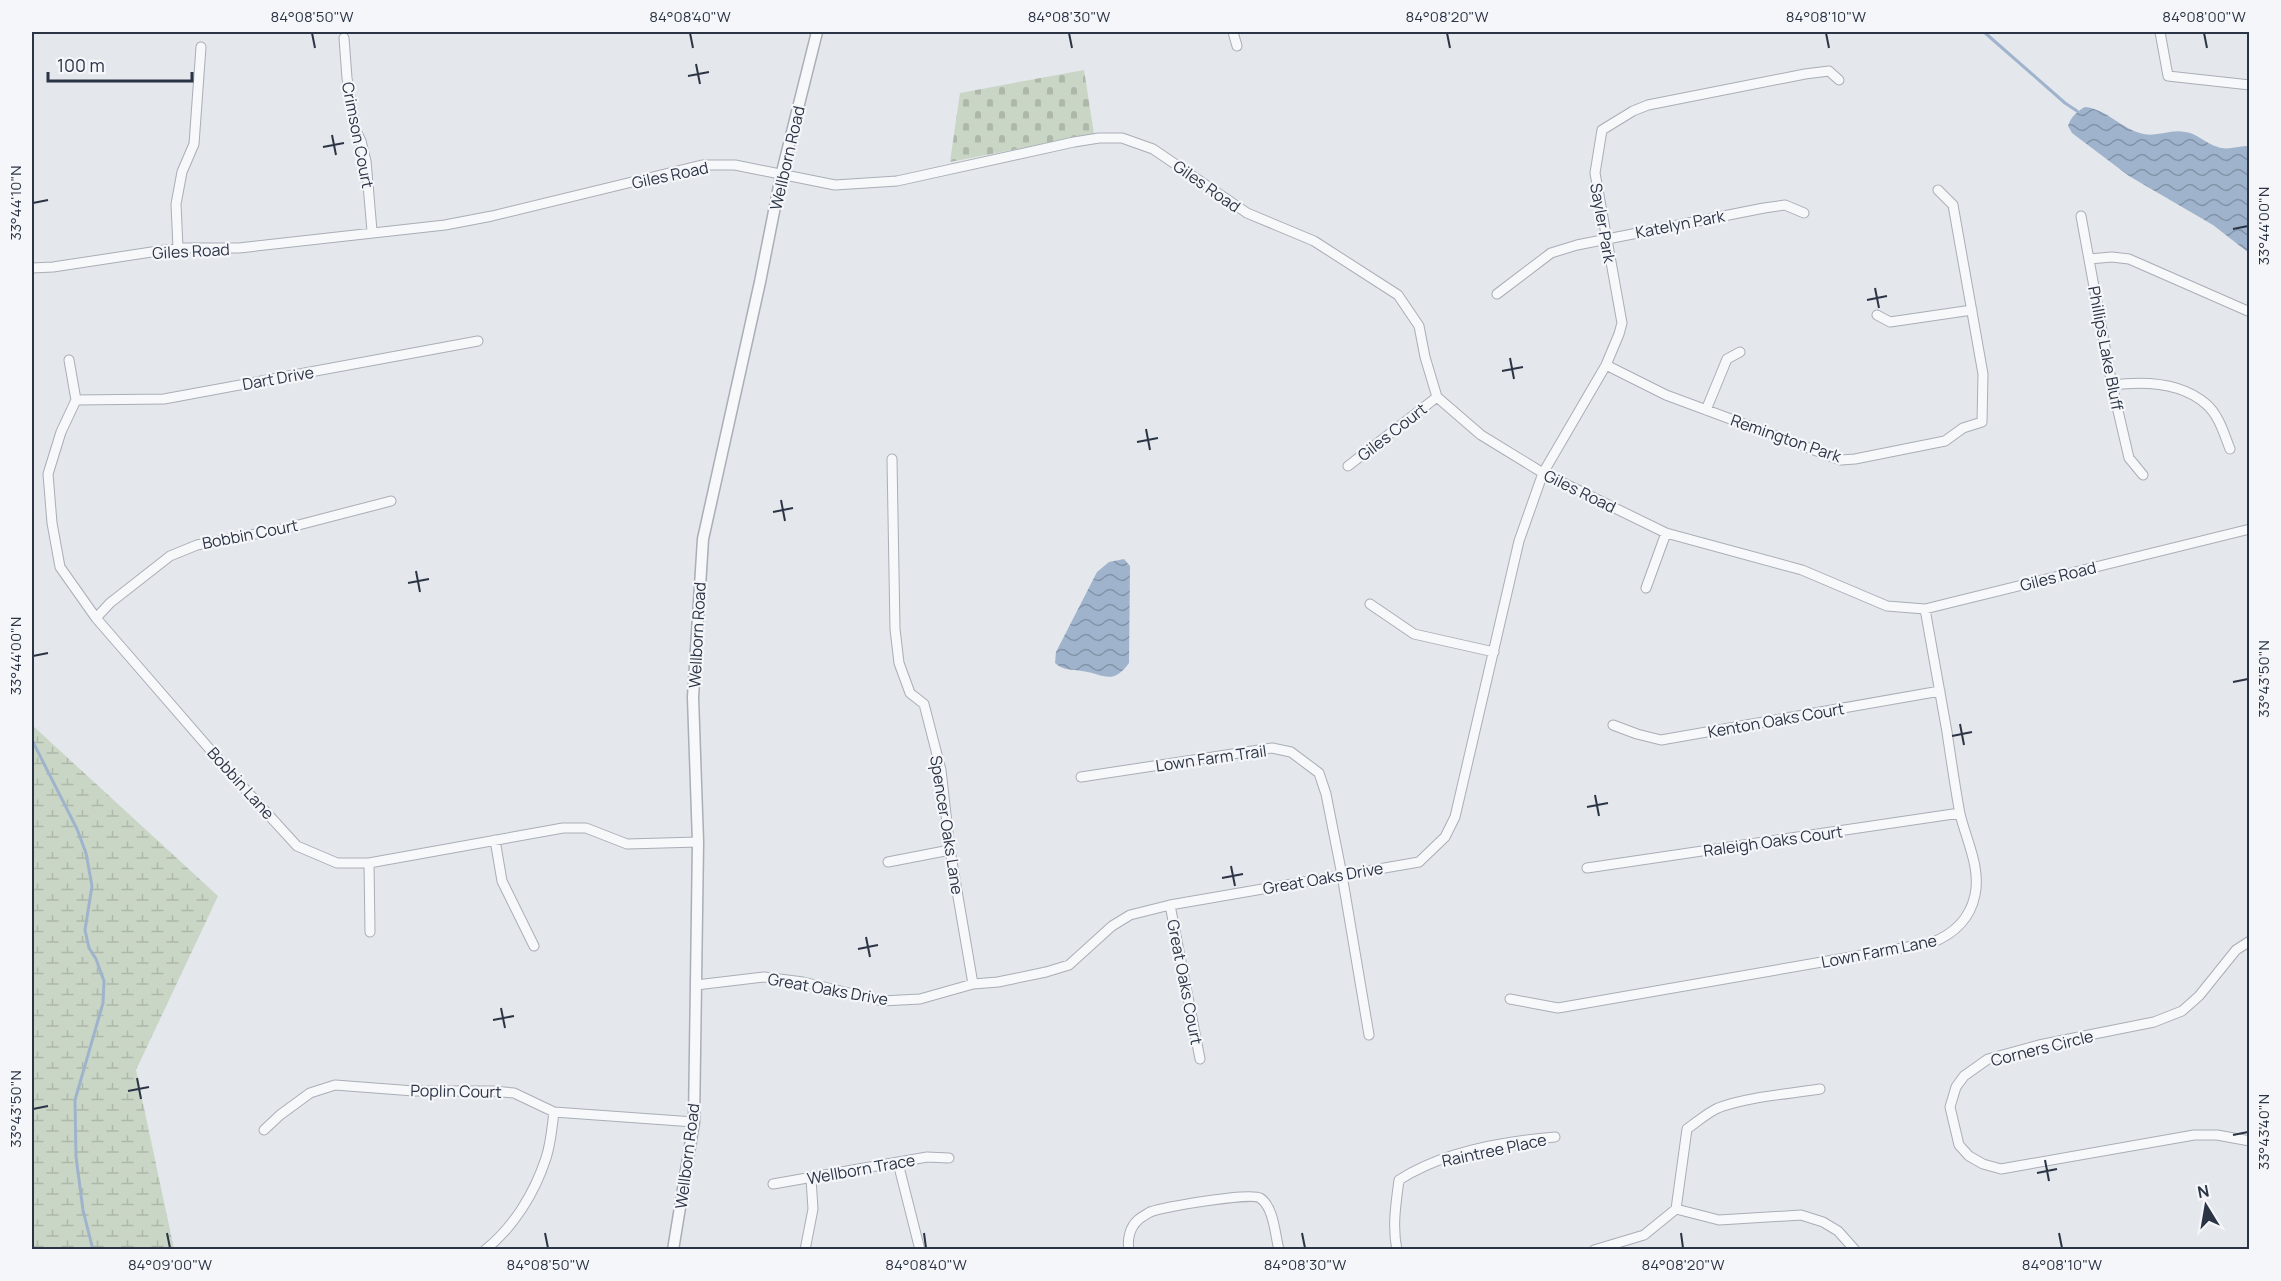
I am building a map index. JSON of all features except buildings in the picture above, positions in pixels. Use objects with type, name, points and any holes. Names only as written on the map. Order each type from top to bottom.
[{"type":"street","name":"Wellborn Road","points":[[673,1250],[694,1122],[698,842],[693,697],[703,539],[781,176],[817,32]]},
{"type":"street","points":[[1233,32],[1237,45]]},
{"type":"street","points":[[2160,32],[2168,76],[2250,86]]},
{"type":"street","name":"Crimson Court","points":[[344,38],[347,78],[355,129],[366,161],[372,231]]},
{"type":"street","points":[[178,248],[176,204],[182,172],[194,144],[201,47]]},
{"type":"street","name":"Sayler Park","points":[[1543,473],[1606,365],[1622,323],[1594,173],[1602,130],[1633,111],[1648,105],[1805,74],[1829,71],[1839,80]]},
{"type":"street","name":"Giles Road","points":[[32,268],[53,267],[178,248],[239,248],[372,231],[445,225],[483,218],[702,165],[735,165],[835,185],[872,184],[897,181],[1074,142],[1099,138],[1122,138],[1153,149],[1246,213],[1314,241],[1398,295],[1419,326],[1425,357],[1437,397],[1481,435],[1543,473],[1666,533],[1802,570],[1887,606],[1925,609],[2250,529]]},
{"type":"street","name":"Remington Park","points":[[1606,365],[1666,395],[1840,460],[1945,441],[1963,428],[1982,422],[1983,374],[1953,205],[1938,190]]},
{"type":"street","name":"Katelyn Park","points":[[1497,294],[1551,253],[1606,239],[1785,205],[1804,213]]},
{"type":"street","name":"Phillips Lake Bluff","points":[[2081,216],[2112,385],[2129,458],[2143,475]]},
{"type":"street","points":[[2089,260],[2112,257],[2129,259],[2250,312]]},
{"type":"street","points":[[1877,315],[1890,322],[1972,310]]},
{"type":"street","name":"Dart Drive","points":[[76,400],[164,399],[478,341]]},
{"type":"street","points":[[1706,410],[1727,359],[1740,352]]},
{"type":"street","points":[[69,360],[76,400]]},
{"type":"street","points":[[2112,385],[2135,382],[2155,383],[2186,392],[2207,405],[2218,420],[2230,449]]},
{"type":"street","name":"Giles Court","points":[[1348,466],[1437,397]]},
{"type":"street","name":"Bobbin Lane","points":[[76,400],[61,432],[48,474],[52,523],[60,567],[96,618],[297,846],[337,863],[369,863],[563,828],[586,828],[627,844],[698,842]]},
{"type":"street","name":"Spencer Oaks Lane","points":[[892,459],[895,629],[899,663],[910,693],[924,705],[941,770],[950,850],[973,984]]},
{"type":"street","name":"Great Oaks Drive","points":[[696,985],[764,977],[803,982],[882,1001],[920,999],[973,984],[998,982],[1069,965],[1112,926],[1130,915],[1170,904],[1419,862],[1445,837],[1455,817],[1519,541],[1543,473]]},
{"type":"street","name":"Bobbin Court","points":[[96,618],[110,603],[170,556],[197,544],[287,528],[391,501]]},
{"type":"street","points":[[1646,588],[1666,533]]},
{"type":"street","points":[[1371,604],[1414,634],[1494,652]]},
{"type":"street","name":"Lown Farm Lane","points":[[1510,999],[1558,1008],[1938,940],[1956,929],[1966,918],[1972,906],[1976,892],[1976,877],[1960,813],[1925,609]]},
{"type":"street","name":"Kenton Oaks Court","points":[[1613,725],[1661,740],[1940,691]]},
{"type":"street","name":"Lown Farm Trail","points":[[1081,777],[1272,748],[1291,752],[1319,773],[1326,794],[1342,875],[1369,1035]]},
{"type":"street","name":"Raleigh Oaks Court","points":[[1587,868],[1960,813]]},
{"type":"street","points":[[495,840],[502,880],[534,946]]},
{"type":"street","points":[[888,862],[950,850]]},
{"type":"street","points":[[369,863],[370,932]]},
{"type":"street","name":"Great Oaks Court","points":[[1170,904],[1200,1059]]},
{"type":"street","name":"Corners Circle","points":[[2250,941],[2236,950],[2199,996],[2182,1011],[2154,1022],[1988,1059],[1964,1076],[1956,1087],[1950,1107],[1959,1145],[1969,1156],[1983,1164],[2001,1169],[2194,1135],[2217,1135],[2250,1141]]},
{"type":"street","name":"Poplin Court","points":[[264,1130],[310,1093],[335,1085],[414,1091],[514,1093],[554,1112],[694,1122]]},
{"type":"street","points":[[1594,1250],[1644,1235],[1676,1209],[1687,1129],[1717,1108],[1820,1089]]},
{"type":"street","points":[[485,1250],[501,1237],[511,1224],[536,1182],[547,1157],[554,1112]]},
{"type":"street","name":"Raintree Place","points":[[1397,1250],[1395,1214],[1399,1180],[1418,1167],[1448,1157],[1527,1139],[1555,1137]]},
{"type":"street","name":"Wellborn Trace","points":[[773,1184],[927,1157],[949,1158]]},
{"type":"street","points":[[898,1163],[920,1250]]},
{"type":"street","points":[[806,1250],[813,1209],[811,1179]]},
{"type":"street","points":[[1129,1250],[1131,1230],[1138,1220],[1150,1212],[1239,1196],[1254,1196],[1261,1199],[1267,1206],[1279,1250]]},
{"type":"street","points":[[1676,1209],[1719,1220],[1801,1215],[1823,1222],[1838,1231],[1854,1250]]},
{"type":"green space","points":[[1084,70],[1094,134],[950,162],[960,93]]},
{"type":"green space","points":[[32,725],[218,896],[136,1070],[174,1249],[32,1249]]},
{"type":"water","points":[[2085,107],[2144,134],[2154,135],[2180,131],[2194,134],[2209,144],[2222,148],[2249,146],[2249,253],[2213,225],[2129,176],[2072,133],[2068,126],[2069,123],[2079,110]]},
{"type":"water","points":[[1124,559],[1130,566],[1129,663],[1118,674],[1107,677],[1058,666],[1055,663],[1056,652],[1097,572],[1109,562]]},
{"type":"waterway","points":[[1984,32],[2077,111]]},
{"type":"waterway","points":[[32,740],[77,829],[86,853],[92,886],[85,930],[89,948],[96,959],[104,981],[103,1003],[75,1100],[76,1157],[83,1210],[93,1250]]}]
